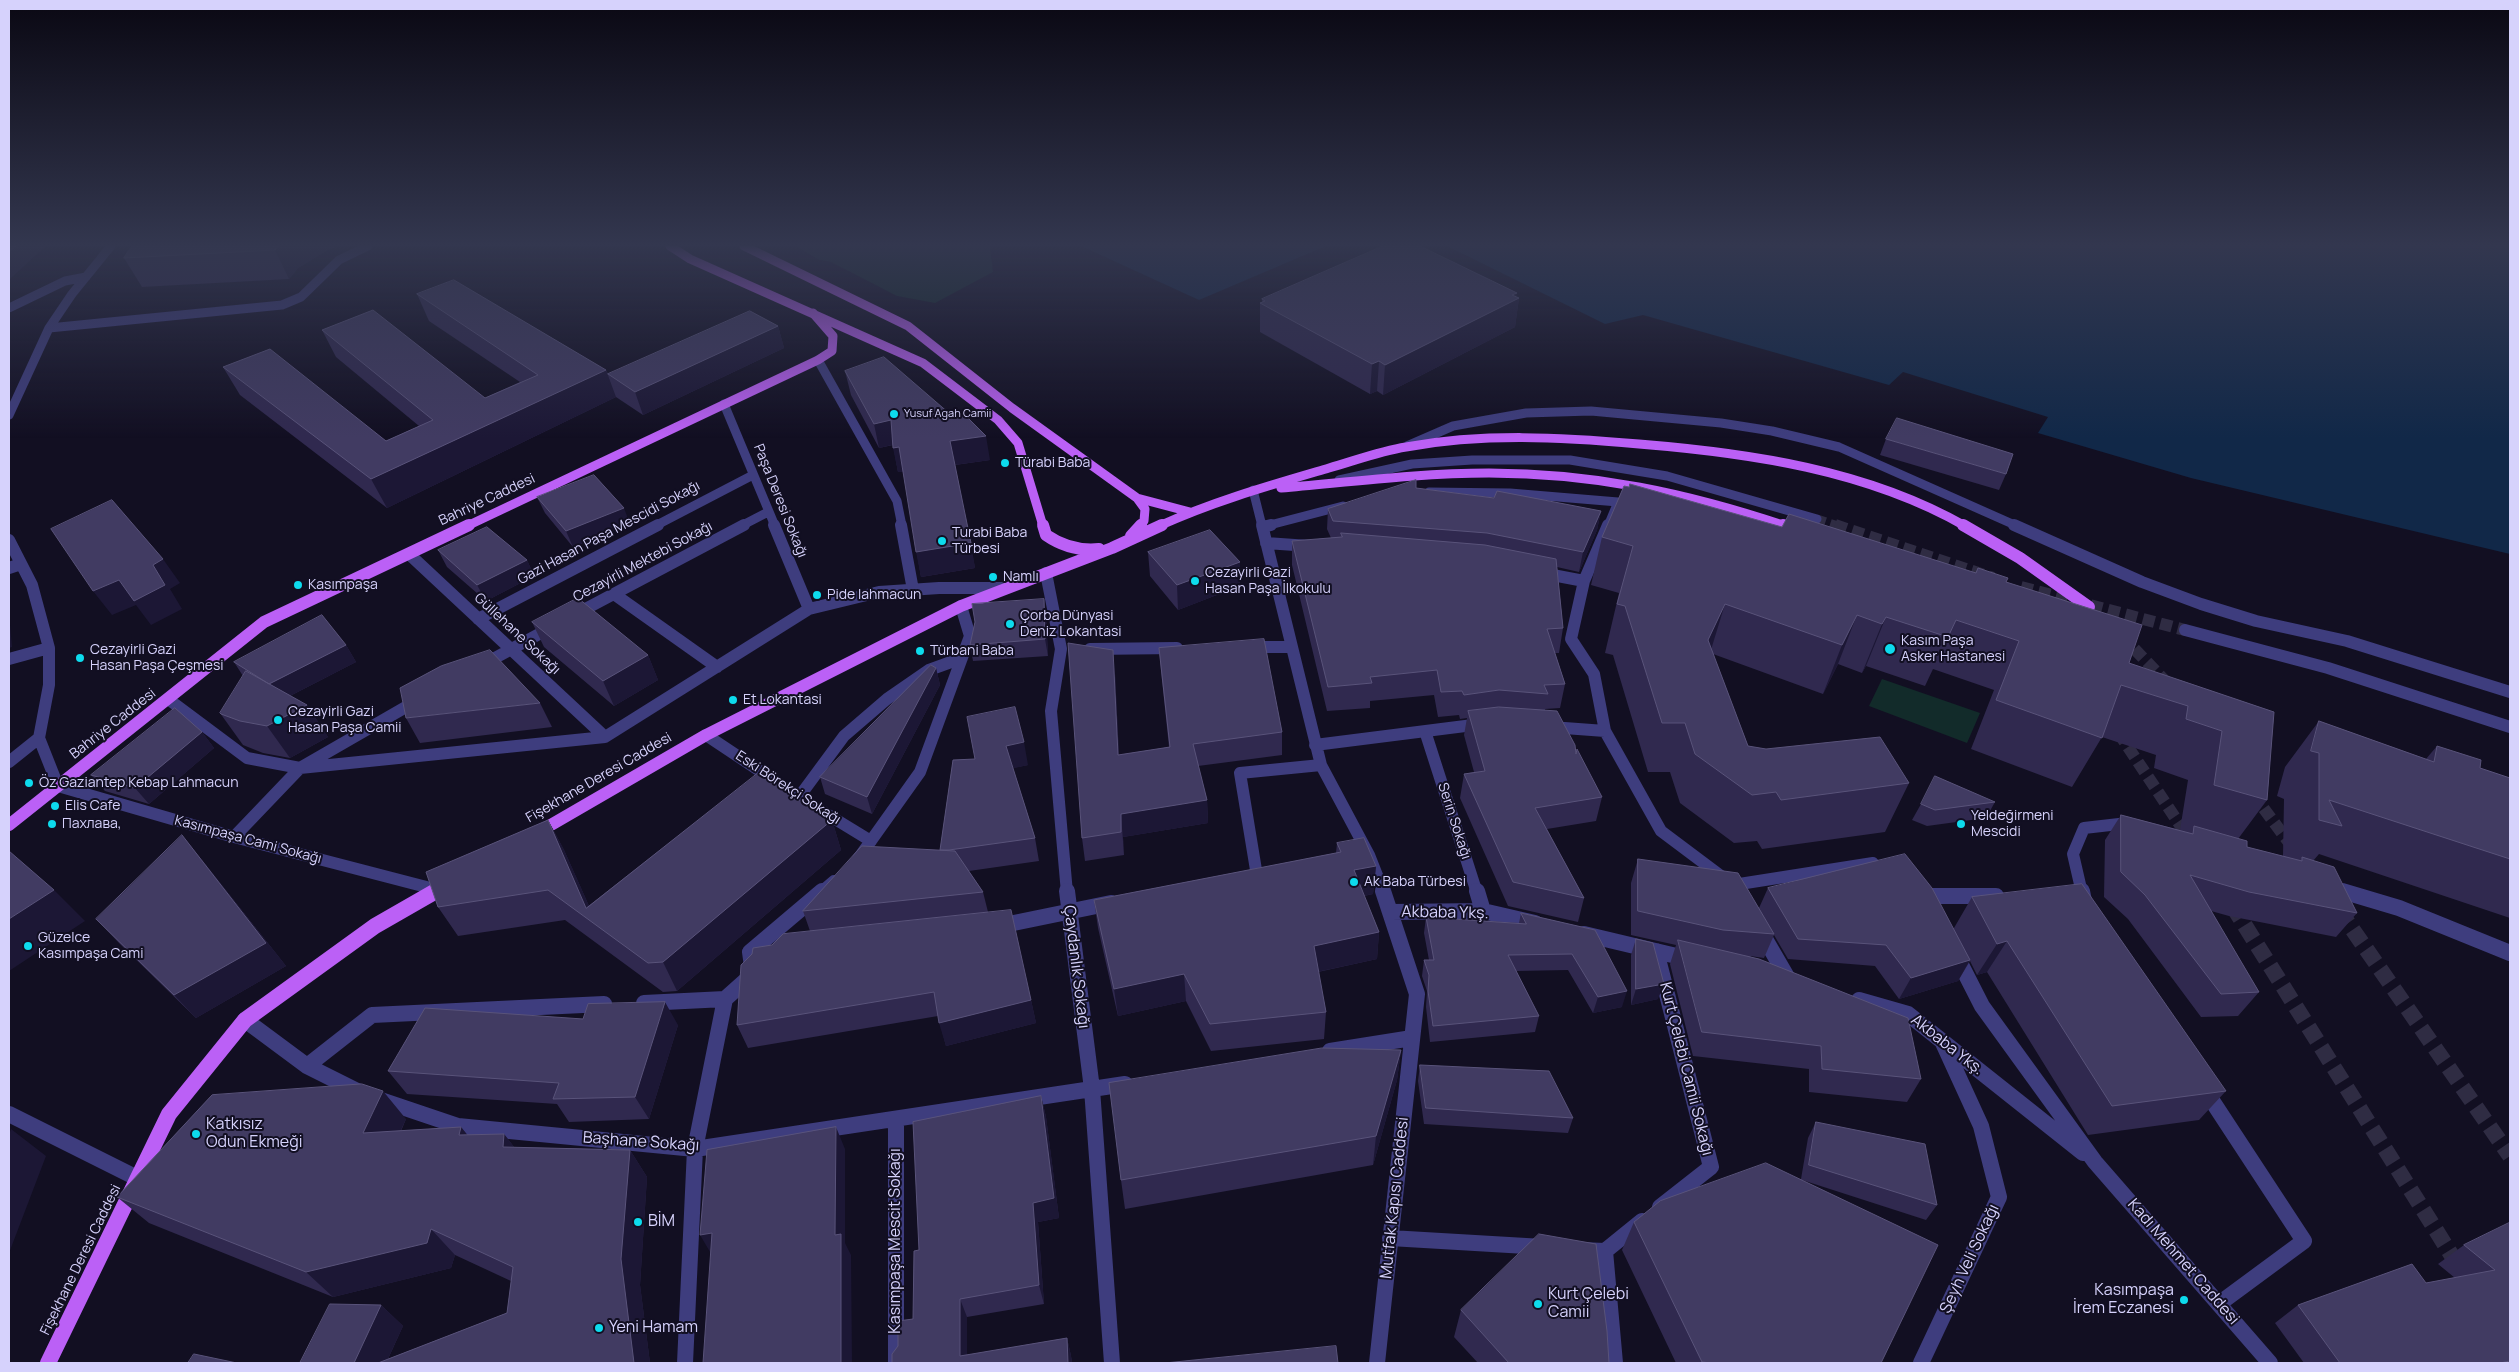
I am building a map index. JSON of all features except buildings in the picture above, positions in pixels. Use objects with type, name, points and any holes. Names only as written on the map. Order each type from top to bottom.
[{"type":"main road","name":"Bahriye Caddesi","points":[[9,825],[264,622],[818,360],[832,351],[833,336],[813,314],[804,310]]},
{"type":"main road","points":[[875,310],[908,326],[1012,408],[1138,498],[1190,512]]},
{"type":"main road","points":[[813,314],[923,363],[998,420],[1018,443],[1046,535],[1057,543],[1093,550],[1112,548],[1133,534],[1144,521],[1144,509],[1138,498]]},
{"type":"main road","points":[[1253,490],[1405,447],[1508,437],[1571,438],[1723,451],[1862,481],[1947,516],[2020,558],[2089,607]]},
{"type":"main road","points":[[1253,490],[1461,473],[1519,473],[1611,481],[1705,500],[1808,533]]},
{"type":"main road","name":"Fişekhane Deresi Caddesi","points":[[525,840],[706,735],[961,606],[1112,548],[1190,512],[1253,490]]},
{"type":"main road","name":"Fişekhane Deresi Caddesi","points":[[48,1363],[170,1114],[244,1020],[375,926],[456,880]]},
{"type":"street","points":[[9,415],[49,328],[62,310]]},
{"type":"street","points":[[49,328],[231,310]]},
{"type":"street","points":[[818,360],[897,501],[913,590]]},
{"type":"street","name":"Paşa Deresi Sokağı","points":[[724,404],[809,609]]},
{"type":"street","points":[[1405,447],[1453,426],[1526,413],[1591,411],[1721,423],[1772,431],[1839,447],[2142,582],[2201,604],[2256,621],[2346,641],[2510,692]]},
{"type":"street","points":[[1310,486],[1412,464],[1472,460],[1570,460],[1667,476],[1817,519]]},
{"type":"street","name":"Gazi Hasan Paşa Mescidi Sokağı","points":[[478,619],[753,475]]},
{"type":"street","name":"Mutfak Kapısı Caddesi","points":[[1253,490],[1321,765],[1369,855],[1391,912],[1417,994],[1390,1238],[1379,1362]]},
{"type":"street","points":[[1420,493],[1510,493],[1618,502],[1584,581],[1571,639],[1594,674],[1605,731],[1661,831],[1733,885],[1743,901]]},
{"type":"street","points":[[1263,527],[1354,503]]},
{"type":"street","name":"Cezayirli Mektebi Sokağı","points":[[470,672],[768,512]]},
{"type":"street","points":[[9,540],[32,585],[49,648],[49,685],[39,738],[58,786]]},
{"type":"street","points":[[1266,543],[1323,548]]},
{"type":"street","name":"Güllehane Sokağı","points":[[409,554],[605,737]]},
{"type":"street","points":[[9,568],[21,564]]},
{"type":"street","points":[[1529,570],[1584,581]]},
{"type":"street","name":"Çaydanlık Sokağı","points":[[1046,573],[1071,649],[1050,711],[1069,910],[1092,1089],[1112,1363]]},
{"type":"street","points":[[168,699],[247,758],[300,768],[605,737],[809,609],[879,592],[1006,588]]},
{"type":"street","points":[[614,594],[717,666]]},
{"type":"street","points":[[750,952],[846,870],[871,841],[920,772],[970,636],[961,606]]},
{"type":"street","points":[[2185,630],[2328,668],[2510,727]]},
{"type":"street","points":[[1234,648],[1292,647]]},
{"type":"street","points":[[9,659],[49,648]]},
{"type":"street","points":[[1071,649],[1186,648]]},
{"type":"street","points":[[799,797],[844,736],[872,711],[929,670],[962,658]]},
{"type":"street","points":[[234,837],[300,768],[429,695]]},
{"type":"street","points":[[1316,745],[1495,722]]},
{"type":"street","points":[[1541,726],[1605,731]]},
{"type":"street","name":"Serin Sokağı","points":[[1425,731],[1483,911]]},
{"type":"street","name":"Eski Börekçi Sokağı","points":[[706,735],[799,797],[871,841]]},
{"type":"street","points":[[9,762],[39,738]]},
{"type":"street","points":[[1257,876],[1240,773],[1321,765]]},
{"type":"street","name":"Kasımpaşa Cami Sokağı","points":[[58,786],[234,837],[438,890]]},
{"type":"street","points":[[2092,912],[2077,896],[2073,854],[2084,828],[2119,824],[2147,833]]},
{"type":"street","points":[[1351,858],[1369,855]]},
{"type":"street","points":[[1733,885],[1889,861]]},
{"type":"street","points":[[1238,879],[1276,872]]},
{"type":"street","points":[[1915,882],[1926,896],[1935,913]]},
{"type":"street","points":[[2315,883],[2399,908],[2510,953]]},
{"type":"street","points":[[1926,896],[2014,896]]},
{"type":"street","points":[[984,927],[1013,924],[1069,910],[1126,900]]},
{"type":"street","name":"Akbaba Ykş.","points":[[1391,912],[1483,911],[1546,926]]},
{"type":"street","points":[[1752,917],[1790,982]]},
{"type":"street","points":[[1572,932],[1704,962]]},
{"type":"street","points":[[1952,947],[1982,1006],[2095,1162]]},
{"type":"street","points":[[750,952],[780,949]]},
{"type":"street","name":"Kurt Çelebi Camii Sokağı","points":[[1605,1251],[1711,1166],[1656,951]]},
{"type":"street","points":[[685,1363],[695,1149],[725,999],[753,974],[750,952]]},
{"type":"street","points":[[1771,978],[1806,986]]},
{"type":"street","name":"Akbaba Ykş.","points":[[1842,995],[1908,1014],[2095,1162]]},
{"type":"street","points":[[307,1066],[372,1015],[725,999]]},
{"type":"street","name":"Başhane Sokağı","points":[[244,1020],[307,1066],[353,1090],[458,1126],[695,1149],[1140,1082]]},
{"type":"street","points":[[1315,1054],[1412,1038]]},
{"type":"street","name":"Şeyh Veli Sokağı","points":[[1921,1363],[1999,1197],[1981,1126],[1942,1040]]},
{"type":"street","points":[[2197,1077],[2304,1241],[2220,1303]]},
{"type":"street","points":[[9,1114],[139,1179]]},
{"type":"street","name":"Kasımpaşa Mescit Sokağı","points":[[896,1119],[896,1363]]},
{"type":"street","name":"Kadı Mehmet Caddesi","points":[[2095,1162],[2220,1303],[2270,1363]]},
{"type":"street","points":[[1390,1238],[1605,1251],[1616,1363]]},
{"type":"green space","points":[[1882,679],[1980,713],[1967,743],[1869,706]]},
{"type":"water","points":[[1577,310],[2510,310],[2510,554],[2191,478],[2038,433],[2048,417],[1903,372],[1889,385],[1643,315],[1605,324]]},
{"type":"tunnel","points":[[1817,519],[1835,525]]},
{"type":"tunnel","points":[[1835,525],[1993,578]]},
{"type":"tunnel","points":[[2021,587],[2185,630]]},
{"type":"tunnel","points":[[2122,636],[2170,686]]},
{"type":"tunnel","points":[[2118,732],[2190,840]]},
{"type":"tunnel","points":[[2253,794],[2293,848]]},
{"type":"tunnel","points":[[2232,905],[2459,1267]]},
{"type":"tunnel","points":[[2339,910],[2510,1156]]},
{"type":"place","name":"Yusuf Agah Camii","points":[[894,414]]},
{"type":"place","name":"Türabi Baba","points":[[1005,463]]},
{"type":"place","name":"Turabi Baba Türbesi","points":[[942,541]]},
{"type":"place","name":"Namlı","points":[[993,577]]},
{"type":"place","name":"Cezayirli Gazi Hasan Paşa İlkokulu","points":[[1195,581]]},
{"type":"place","name":"Kasımpaşa","points":[[298,585]]},
{"type":"place","name":"Pide lahmacun","points":[[817,595]]},
{"type":"place","name":"Çorba Dünyasi Deniz Lokantasi","points":[[1010,624]]},
{"type":"place","name":"Kasım Paşa Asker Hastanesi","points":[[1890,649]]},
{"type":"place","name":"Türbani Baba","points":[[920,651]]},
{"type":"place","name":"Cezayirli Gazi Hasan Paşa Çeşmesi","points":[[80,658]]},
{"type":"place","name":"Et Lokantasi","points":[[733,700]]},
{"type":"place","name":"Cezayirli Gazi Hasan Paşa Camii","points":[[278,720]]},
{"type":"place","name":"Öz Gaziantep Kebap Lahmacun","points":[[29,783]]},
{"type":"place","name":"Elis Cafe","points":[[55,806]]},
{"type":"place","name":"Пахлава,","points":[[52,824]]},
{"type":"place","name":"Yeldeğirmeni Mescidi","points":[[1961,824]]},
{"type":"place","name":"Ak Baba Türbesi","points":[[1354,882]]},
{"type":"place","name":"Güzelce Kasımpaşa Cami","points":[[28,946]]},
{"type":"place","name":"Katkısız Odun Ekmeği","points":[[196,1134]]},
{"type":"place","name":"BİM","points":[[638,1222]]},
{"type":"place","name":"Kasımpaşa İrem Eczanesi","points":[[2184,1300]]},
{"type":"place","name":"Kurt Çelebi Camii","points":[[1538,1304]]},
{"type":"place","name":"Yeni Hamam","points":[[599,1328]]}]
